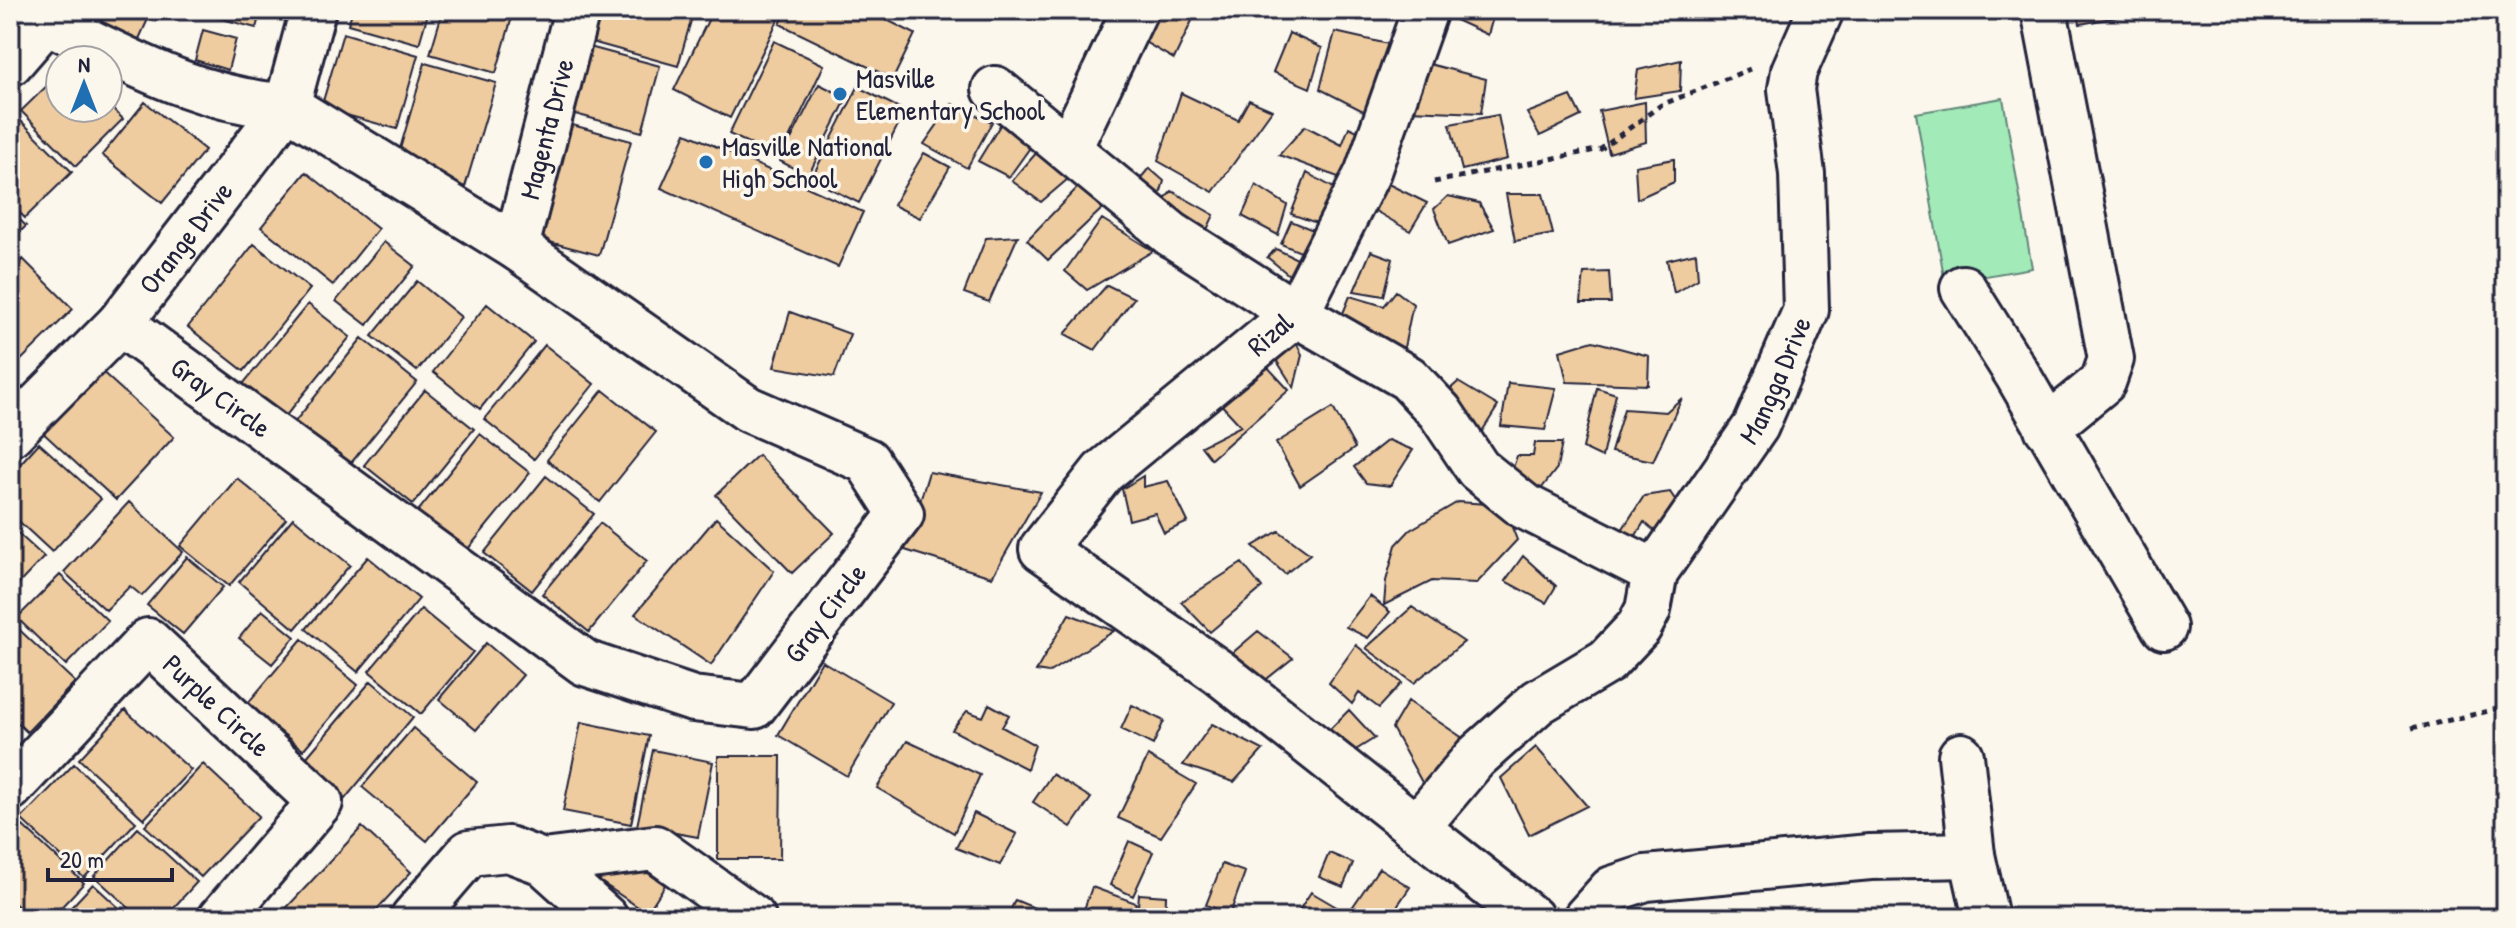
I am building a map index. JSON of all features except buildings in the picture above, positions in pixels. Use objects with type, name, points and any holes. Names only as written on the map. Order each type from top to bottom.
[{"type":"street","name":"Orange Drive","points":[[10,434],[120,323],[287,106],[313,10]]},
{"type":"street","name":"Magenta Drive","points":[[516,247],[577,10]]},
{"type":"street","points":[[1069,148],[1135,10]]},
{"type":"street","name":"Rizal","points":[[1416,828],[1220,673],[1042,549],[1103,472],[1296,314],[1367,174],[1425,10]]},
{"type":"street","points":[[2044,10],[2111,359],[2103,382],[2047,428]]},
{"type":"street","points":[[10,63],[42,14],[152,74],[205,93],[260,105],[287,106]]},
{"type":"street","name":"Mangga Drive","points":[[1416,828],[1475,758],[1538,702],[1607,661],[1639,627],[1648,610],[1655,572],[1756,426],[1806,310],[1802,174],[1791,89],[1794,71],[1812,29]]},
{"type":"street","points":[[995,89],[1171,234],[1296,314],[1408,378],[1440,412],[1478,469],[1524,506],[1655,572]]},
{"type":"street","name":"Gray Circle","points":[[120,323],[585,663],[693,699],[754,706],[901,514],[867,461],[748,409],[516,247],[287,106]]},
{"type":"street","points":[[1963,288],[2164,627]]},
{"type":"street","name":"Purple Circle","points":[[10,788],[148,641],[320,802],[221,918]]},
{"type":"street","points":[[1961,756],[1972,855],[1986,918]]},
{"type":"street","points":[[1416,828],[1531,918]]},
{"type":"street","points":[[543,862],[655,848],[753,918]]},
{"type":"street","points":[[413,918],[469,853],[508,849],[543,862],[605,918]]},
{"type":"street","points":[[1586,918],[1612,889],[1646,878],[1870,857],[1972,855]]},
{"type":"path","points":[[1434,182],[1601,149],[1661,105],[1812,29]]},
{"type":"path","points":[[2411,729],[2506,707]]},
{"type":"green space","points":[[2003,98],[2032,268],[1945,283],[1916,113]]},
{"type":"place","name":"Masville Elementary School","points":[[840,94]]},
{"type":"place","name":"Masville National High School","points":[[706,162]]}]
